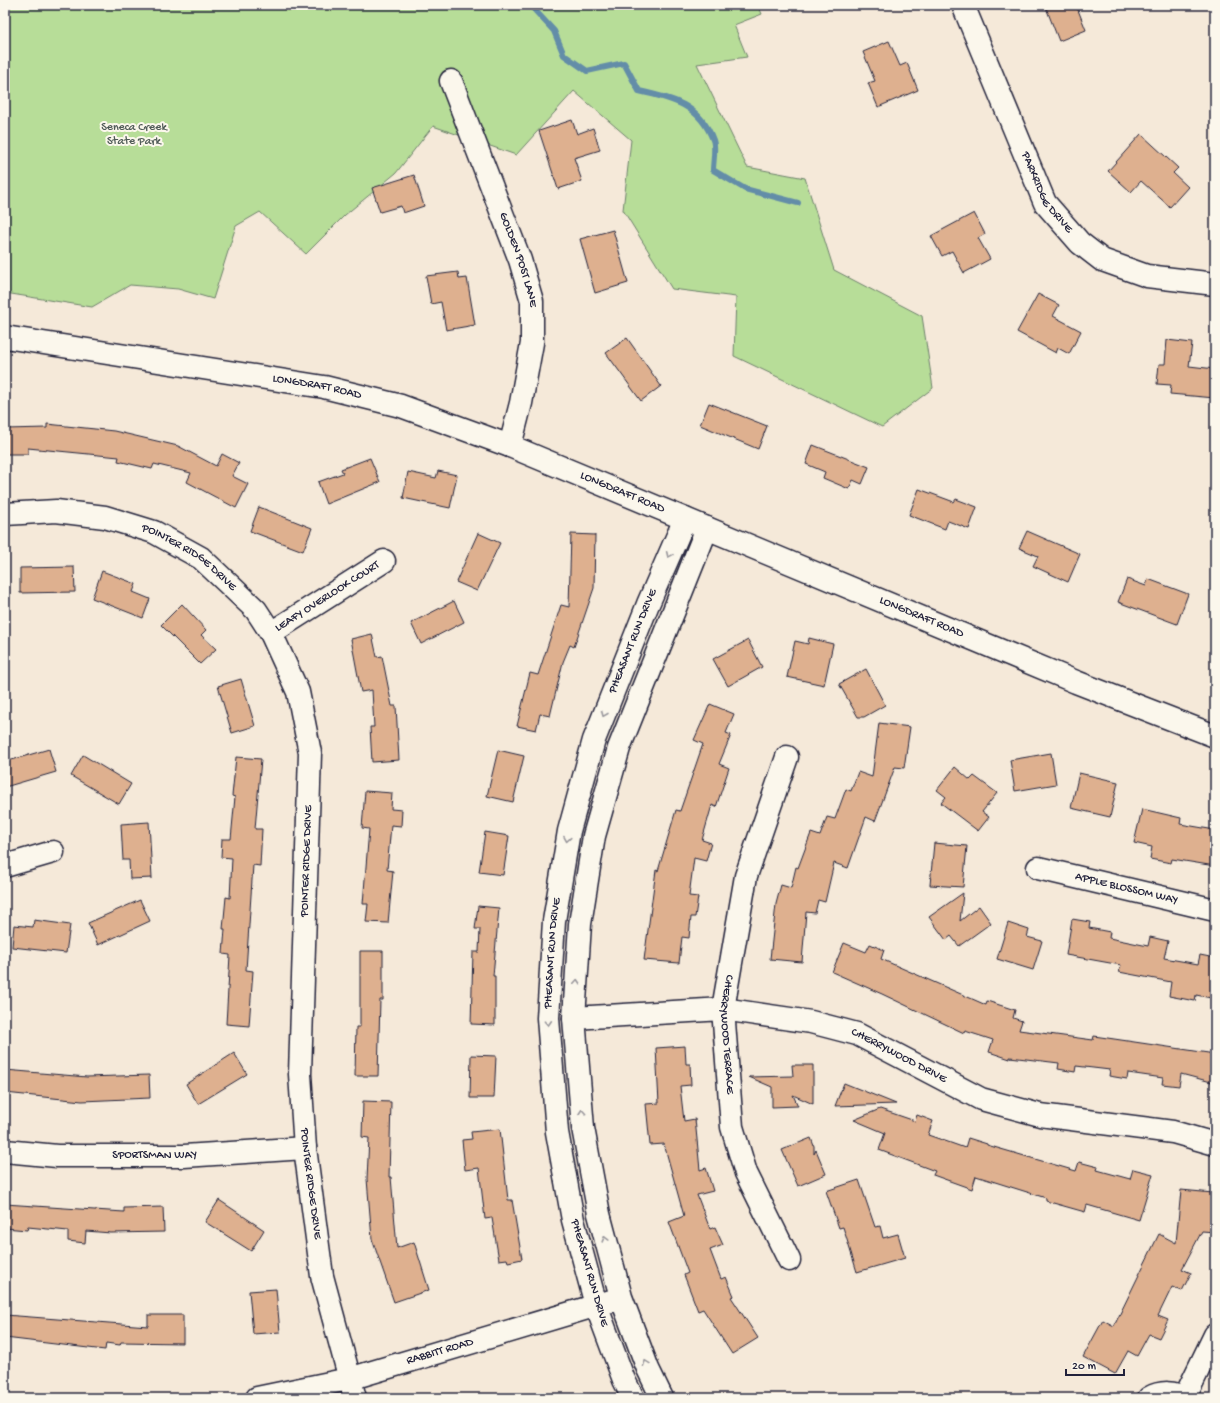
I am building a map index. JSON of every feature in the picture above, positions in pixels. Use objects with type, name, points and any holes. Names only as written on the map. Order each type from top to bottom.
[{"type":"street","name":"PARKRIDGE DRIVE","points":[[964,5],[1045,203],[1080,243],[1102,260],[1147,276],[1215,284]]},
{"type":"street","name":"GOLDEN POST LANE","points":[[451,81],[520,260],[532,301],[532,343],[521,403],[510,446]]},
{"type":"street","name":"LONGDRAFT ROAD","points":[[5,337],[324,387],[401,406],[510,446],[1076,682],[1215,736]]},
{"type":"street","name":"POINTER RIDGE DRIVE","points":[[5,514],[56,511],[105,517],[154,532],[201,558],[256,610],[271,633],[298,692],[310,753],[300,1074],[305,1148],[322,1276],[352,1389]]},
{"type":"street","name":"PHEASANT RUN DRIVE","points":[[633,1398],[624,1380],[596,1306],[573,1220],[557,1132],[548,1018],[554,921],[569,831],[594,740],[648,604],[685,519]]},
{"type":"street","name":"PHEASANT RUN DRIVE","points":[[662,1398],[648,1369],[621,1297],[599,1214],[583,1128],[574,1018],[580,924],[594,836],[618,748],[707,528]]},
{"type":"street","name":"LEAFY OVERLOOK COURT","points":[[271,633],[384,561]]},
{"type":"street","name":"CHERRYWOOD TERRACE","points":[[787,757],[746,876],[723,1009],[732,1127],[746,1173],[789,1260]]},
{"type":"street","points":[[5,866],[53,852]]},
{"type":"street","name":"APPLE BLOSSOM WAY","points":[[1038,868],[1215,910]]},
{"type":"street","name":"CHERRYWOOD DRIVE","points":[[574,1018],[723,1009],[811,1022],[857,1034],[981,1099],[1040,1115],[1173,1132],[1215,1144]]},
{"type":"street","name":"SPORTSMAN WAY","points":[[5,1151],[57,1156],[184,1156],[305,1148]]},
{"type":"street","name":"RABBITT ROAD","points":[[258,1398],[352,1389],[621,1297]]},
{"type":"street","points":[[1149,1398],[1164,1393],[1175,1393],[1186,1397],[1215,1335]]},
{"type":"green space","name":"Seneca Creek State Park","points":[[5,5],[758,5],[762,14],[734,25],[747,57],[697,64],[747,167],[805,178],[834,270],[922,316],[933,388],[882,427],[734,356],[736,297],[672,289],[623,210],[631,140],[574,91],[516,155],[433,126],[396,173],[345,215],[306,254],[260,212],[236,226],[213,299],[178,289],[130,285],[92,307],[5,293]]},
{"type":"building","points":[[1045,5],[1076,5],[1086,30],[1059,41]]},
{"type":"building","points":[[889,41],[900,66],[907,63],[918,90],[878,107],[868,83],[875,81],[863,52]]},
{"type":"building","points":[[572,120],[577,134],[593,128],[600,150],[574,158],[582,181],[558,189],[539,131]]},
{"type":"building","points":[[1141,134],[1178,168],[1173,173],[1188,187],[1170,207],[1141,181],[1131,192],[1108,171]]},
{"type":"building","points":[[414,175],[424,206],[403,213],[401,206],[380,212],[372,188]]},
{"type":"building","points":[[974,213],[985,234],[978,238],[990,259],[964,273],[952,251],[942,256],[931,236]]},
{"type":"building","points":[[613,230],[628,283],[595,293],[580,239]]},
{"type":"building","points":[[458,272],[459,279],[467,278],[475,325],[446,330],[441,302],[431,304],[426,276]]},
{"type":"building","points":[[1038,294],[1059,305],[1053,316],[1081,331],[1069,354],[1058,348],[1056,353],[1017,332]]},
{"type":"building","points":[[627,338],[661,386],[641,401],[606,353]]},
{"type":"building","points":[[1167,340],[1192,343],[1189,366],[1215,369],[1215,398],[1170,394],[1171,385],[1157,384],[1159,364],[1165,364]]},
{"type":"building","points":[[709,403],[767,426],[758,449],[700,425]]},
{"type":"building","points":[[47,424],[114,431],[178,446],[216,466],[222,454],[239,463],[232,476],[248,484],[236,508],[187,482],[191,473],[154,464],[152,469],[118,461],[119,457],[28,448],[28,454],[5,454],[5,429],[47,428]]},
{"type":"building","points":[[813,445],[869,467],[862,484],[853,480],[849,489],[823,478],[825,472],[806,464]]},
{"type":"building","points":[[370,458],[380,482],[326,504],[318,482],[343,473],[341,469]]},
{"type":"building","points":[[438,471],[457,475],[450,508],[403,498],[408,472],[436,478]]},
{"type":"building","points":[[919,489],[954,502],[956,499],[977,507],[969,529],[948,521],[945,529],[909,515]]},
{"type":"building","points":[[259,507],[312,528],[303,551],[250,531]]},
{"type":"building","points":[[1027,531],[1080,554],[1068,582],[1033,566],[1038,556],[1019,548]]},
{"type":"building","points":[[478,533],[500,543],[477,591],[456,582]]},
{"type":"building","points":[[571,534],[595,535],[594,588],[574,647],[570,645],[563,662],[550,716],[540,714],[536,730],[517,726],[530,673],[538,675],[561,605],[569,607]]},
{"type":"building","points":[[74,567],[75,592],[20,593],[20,568]]},
{"type":"building","points":[[102,571],[136,584],[133,592],[150,599],[143,618],[92,598]]},
{"type":"building","points":[[1127,579],[1146,586],[1148,579],[1188,594],[1177,624],[1118,602]]},
{"type":"building","points":[[454,601],[464,622],[421,644],[411,623]]},
{"type":"building","points":[[182,604],[206,630],[201,635],[216,649],[200,664],[161,625]]},
{"type":"building","points":[[372,634],[377,657],[382,656],[392,706],[396,706],[399,760],[372,762],[370,727],[374,727],[372,690],[361,692],[351,639]]},
{"type":"building","points":[[809,638],[833,644],[824,685],[787,677],[795,641],[808,644]]},
{"type":"building","points":[[748,640],[762,667],[728,686],[713,659]]},
{"type":"building","points":[[866,669],[885,705],[864,717],[858,717],[839,684]]},
{"type":"building","points":[[241,679],[255,726],[232,733],[218,686]]},
{"type":"building","points":[[710,704],[734,714],[726,733],[731,735],[719,764],[729,768],[716,807],[712,805],[702,840],[711,843],[706,861],[694,858],[689,896],[698,897],[695,917],[691,917],[689,938],[682,937],[679,963],[644,960],[656,870],[658,871],[676,810],[680,811],[703,744],[694,740]]},
{"type":"building","points":[[879,723],[910,727],[904,768],[895,767],[875,821],[866,817],[848,868],[834,863],[825,902],[818,900],[815,913],[806,912],[802,962],[770,959],[776,904],[781,885],[791,888],[796,867],[798,868],[811,833],[820,836],[827,817],[835,819],[846,789],[851,791],[858,772],[872,777]]},
{"type":"building","points":[[49,749],[56,772],[5,787],[5,762]]},
{"type":"building","points":[[498,750],[524,756],[513,802],[487,796]]},
{"type":"building","points":[[1051,753],[1056,784],[1015,791],[1010,760]]},
{"type":"building","points":[[83,755],[131,784],[119,804],[71,776]]},
{"type":"building","points":[[236,757],[261,759],[255,829],[262,829],[260,866],[253,865],[246,970],[253,971],[249,1026],[226,1024],[230,955],[223,954],[225,929],[223,929],[226,897],[230,898],[232,858],[221,857],[222,839],[231,839],[235,797],[232,796]]},
{"type":"building","points":[[955,767],[970,780],[974,776],[997,793],[982,812],[989,817],[978,831],[941,803],[946,797],[937,790]]},
{"type":"building","points":[[1079,773],[1118,782],[1110,817],[1071,808]]},
{"type":"building","points":[[365,791],[392,793],[391,809],[402,810],[401,826],[391,825],[387,870],[393,871],[388,923],[366,922],[368,904],[363,904],[369,829],[362,828]]},
{"type":"building","points":[[1142,809],[1181,818],[1180,824],[1215,830],[1215,866],[1172,859],[1171,863],[1150,859],[1152,847],[1134,843]]},
{"type":"building","points":[[149,822],[152,878],[130,879],[129,860],[123,860],[121,824]]},
{"type":"building","points":[[485,832],[509,836],[503,875],[479,872]]},
{"type":"building","points":[[934,843],[967,846],[963,887],[930,885]]},
{"type":"building","points":[[963,893],[960,921],[979,906],[991,923],[959,946],[951,936],[946,940],[929,917]]},
{"type":"building","points":[[140,900],[150,921],[98,945],[88,923]]},
{"type":"building","points":[[478,906],[499,908],[493,976],[495,976],[495,1025],[471,1024],[473,952],[479,952],[480,929],[475,929]]},
{"type":"building","points":[[1072,919],[1090,922],[1089,928],[1110,932],[1109,938],[1148,946],[1150,937],[1168,941],[1164,958],[1198,964],[1200,955],[1215,958],[1215,977],[1211,998],[1196,995],[1195,1001],[1169,996],[1171,982],[1119,972],[1121,965],[1066,955]]},
{"type":"building","points":[[34,920],[70,925],[66,953],[12,947],[14,925],[33,927]]},
{"type":"building","points":[[1008,923],[1029,930],[1027,937],[1042,941],[1033,970],[997,959]]},
{"type":"building","points":[[844,943],[866,952],[870,944],[884,950],[881,959],[986,1005],[987,1001],[1015,1010],[1013,1018],[1022,1021],[1019,1030],[1093,1040],[1094,1036],[1215,1054],[1215,1083],[1181,1074],[1179,1086],[1162,1084],[1163,1078],[1128,1073],[1127,1079],[1109,1076],[1110,1070],[1076,1066],[1075,1072],[1058,1069],[1059,1063],[1010,1057],[1010,1059],[989,1052],[993,1040],[965,1031],[964,1033],[832,972]]},
{"type":"building","points":[[360,951],[383,951],[383,1000],[380,1000],[378,1076],[355,1076],[356,1027],[360,1027]]},
{"type":"building","points":[[685,1046],[686,1064],[690,1064],[691,1085],[680,1086],[684,1121],[695,1119],[700,1170],[706,1168],[713,1191],[697,1195],[710,1229],[715,1227],[723,1245],[710,1250],[721,1279],[726,1277],[734,1296],[731,1297],[758,1338],[732,1354],[703,1309],[698,1311],[684,1275],[688,1273],[669,1222],[684,1216],[664,1144],[650,1145],[646,1104],[659,1103],[656,1048]]},
{"type":"building","points":[[234,1053],[247,1074],[198,1104],[186,1084]]},
{"type":"building","points":[[471,1055],[496,1056],[494,1098],[470,1098]]},
{"type":"building","points":[[792,1065],[813,1065],[813,1104],[793,1095],[798,1106],[772,1107],[772,1087],[749,1077],[793,1076]]},
{"type":"building","points":[[5,1070],[87,1077],[149,1075],[150,1098],[82,1101],[5,1093]]},
{"type":"building","points":[[844,1083],[896,1104],[835,1106]]},
{"type":"building","points":[[363,1101],[391,1102],[389,1177],[391,1177],[397,1248],[414,1242],[429,1290],[394,1302],[372,1239],[367,1179],[369,1138],[362,1137]]},
{"type":"building","points":[[880,1109],[915,1121],[917,1115],[933,1121],[928,1135],[965,1148],[968,1138],[1076,1171],[1079,1162],[1098,1167],[1097,1170],[1130,1179],[1133,1169],[1153,1174],[1139,1220],[1087,1205],[1085,1212],[1046,1201],[1046,1198],[976,1176],[972,1189],[933,1175],[935,1171],[879,1150],[885,1133],[854,1120]]},
{"type":"building","points":[[500,1129],[508,1200],[512,1200],[522,1259],[508,1262],[507,1259],[499,1260],[492,1218],[485,1219],[479,1168],[465,1170],[462,1140],[472,1139],[471,1132]]},
{"type":"building","points":[[811,1138],[814,1146],[814,1154],[816,1150],[826,1174],[798,1186],[782,1150]]},
{"type":"building","points":[[859,1180],[875,1227],[880,1226],[883,1238],[898,1234],[905,1258],[857,1272],[843,1227],[839,1228],[826,1191]]},
{"type":"building","points":[[1181,1190],[1213,1193],[1212,1209],[1215,1210],[1215,1232],[1202,1231],[1182,1269],[1191,1273],[1182,1291],[1172,1287],[1158,1316],[1168,1320],[1159,1338],[1149,1334],[1137,1356],[1128,1351],[1115,1374],[1083,1357],[1103,1320],[1114,1326],[1159,1234],[1176,1243]]},
{"type":"building","points":[[219,1200],[264,1230],[251,1251],[205,1222]]},
{"type":"building","points":[[5,1204],[124,1212],[124,1208],[163,1207],[164,1232],[111,1233],[86,1231],[85,1243],[68,1241],[68,1231],[28,1227],[27,1230],[5,1228]]},
{"type":"building","points":[[276,1289],[280,1332],[253,1334],[249,1291]]},
{"type":"building","points":[[5,1315],[148,1326],[148,1315],[183,1315],[183,1343],[121,1342],[120,1345],[106,1343],[105,1350],[5,1338]]},
{"type":"waterway","points":[[530,5],[554,31],[564,55],[587,71],[624,63],[639,91],[673,100],[693,111],[701,119],[713,140],[713,170],[745,189],[798,203]]}]
